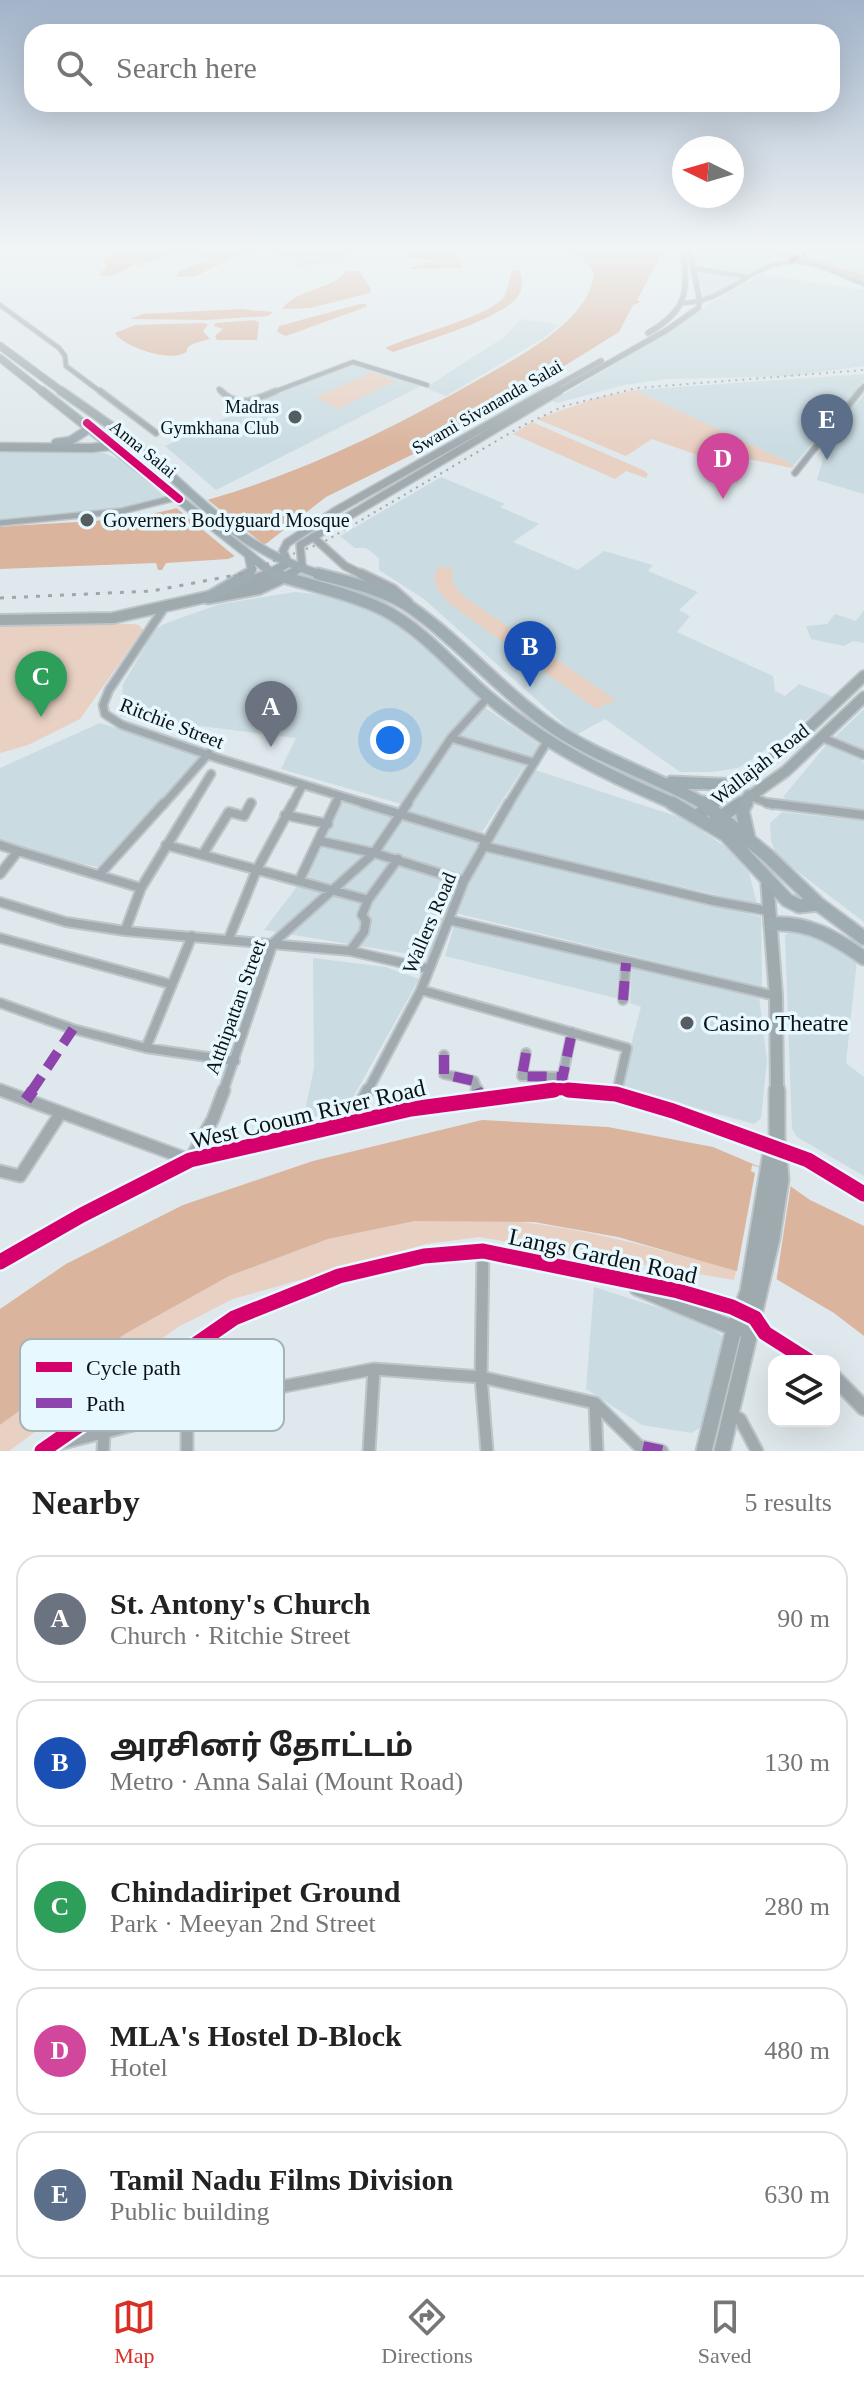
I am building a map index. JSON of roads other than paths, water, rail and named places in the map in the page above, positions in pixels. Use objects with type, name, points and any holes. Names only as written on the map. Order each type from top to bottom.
[{"type":"main road","name":"Anna Salai","points":[[0,346],[130,441],[191,495],[262,551],[288,563],[390,595],[410,606],[545,722],[613,763],[679,789],[709,806],[716,820]]},
{"type":"main road","name":"Anna Salai","points":[[0,358],[87,423],[272,573],[384,610],[414,631],[488,697],[547,742],[599,772],[716,820]]},
{"type":"main road","points":[[56,443],[83,435],[87,423]]},
{"type":"main road","points":[[0,444],[112,444],[130,441]]},
{"type":"main road","points":[[0,444],[112,444]]},
{"type":"main road","points":[[262,551],[283,551]]},
{"type":"main road","points":[[208,598],[246,578],[252,565],[248,555]]},
{"type":"main road","points":[[208,598],[272,573],[288,563]]},
{"type":"main road","points":[[0,620],[113,618],[240,594],[288,578],[302,566]]},
{"type":"main road","name":"Wallajah Road","points":[[698,815],[795,741],[864,676]]},
{"type":"main road","name":"Wallajah Road","points":[[716,820],[786,771],[864,697]]},
{"type":"main road","points":[[655,781],[738,785]]},
{"type":"main road","points":[[748,838],[742,810],[749,796]]},
{"type":"main road","points":[[716,820],[748,838],[822,908],[864,938]]},
{"type":"main road","points":[[716,820],[787,900],[799,906],[822,908]]},
{"type":"main road","points":[[722,1451],[755,1294],[775,1172],[776,996],[767,877]]},
{"type":"main road","points":[[818,928],[822,908]]},
{"type":"main road","points":[[770,917],[818,928],[864,958]]},
{"type":"main road","points":[[704,1451],[749,1325]]},
{"type":"street","points":[[13,315],[59,348],[65,356],[66,366],[156,433]]},
{"type":"street","name":"Swami Sivananda Salai","points":[[313,537],[658,328],[672,315]]},
{"type":"street","name":"Swami Sivananda Salai","points":[[283,551],[287,543],[337,510],[667,330],[687,315]]},
{"type":"street","points":[[219,389],[228,398],[245,403],[353,362],[427,385]]},
{"type":"street","points":[[795,473],[864,386]]},
{"type":"street","points":[[0,523],[122,511],[179,498]]},
{"type":"street","points":[[85,503],[85,515]]},
{"type":"street","points":[[302,566],[300,545],[313,537],[345,566],[392,589],[410,606]]},
{"type":"street","points":[[283,551],[288,563]]},
{"type":"street","name":"Ritchie Street","points":[[164,608],[109,690],[103,705],[105,714],[122,725],[484,843],[770,917]]},
{"type":"street","name":"Atthipattan Street","points":[[190,1160],[213,1119],[273,943],[374,853],[451,738],[488,697]]},
{"type":"street","points":[[451,738],[532,762]]},
{"type":"street","points":[[823,738],[864,755]]},
{"type":"street","name":"Wallers Road","points":[[352,1121],[421,990],[464,881],[532,762],[547,742]]},
{"type":"street","points":[[99,875],[209,753]]},
{"type":"street","points":[[125,931],[136,910],[141,888],[211,774]]},
{"type":"street","points":[[229,938],[257,869],[302,786]]},
{"type":"street","points":[[300,879],[339,796]]},
{"type":"street","points":[[749,796],[774,805],[864,815]]},
{"type":"street","points":[[203,854],[229,812],[244,816],[251,803]]},
{"type":"street","points":[[285,815],[328,824]]},
{"type":"street","points":[[320,841],[398,859],[464,881]]},
{"type":"street","points":[[0,845],[141,888]]},
{"type":"street","points":[[166,845],[368,900]]},
{"type":"street","points":[[0,874],[18,851]]},
{"type":"street","points":[[350,951],[364,932],[366,921],[362,915],[368,900],[398,859]]},
{"type":"street","points":[[0,902],[66,922],[125,931],[350,951],[429,969]]},
{"type":"street","points":[[449,920],[776,996]]},
{"type":"street","points":[[146,1048],[192,936]]},
{"type":"street","points":[[0,938],[170,984]]},
{"type":"street","points":[[623,1000],[626,963]]},
{"type":"street","points":[[421,990],[627,1048],[616,1094]]},
{"type":"street","points":[[0,1003],[73,1029],[146,1048],[235,1061]]},
{"type":"street","points":[[526,1053],[522,1076],[562,1083],[572,1032]]},
{"type":"street","points":[[444,1055],[444,1074],[474,1081],[480,1099]]},
{"type":"street","name":"West Cooum River Road","points":[[0,1262],[82,1215],[190,1160],[352,1121],[562,1083],[616,1094],[777,1144],[864,1194]]},
{"type":"street","points":[[0,1090],[190,1160]]},
{"type":"street","points":[[0,1171],[20,1176],[60,1114]]},
{"type":"street","points":[[483,1251],[481,1377],[487,1451]]},
{"type":"street","name":"Langs Garden Road","points":[[204,1339],[234,1318],[339,1276],[424,1256],[483,1251],[624,1282],[749,1325],[799,1355]]},
{"type":"street","points":[[369,1451],[374,1369]]},
{"type":"street","points":[[284,1389],[374,1369],[481,1377],[595,1403],[644,1449],[662,1451]]},
{"type":"street","points":[[840,1383],[864,1408]]},
{"type":"street","points":[[595,1403],[597,1451]]},
{"type":"street","points":[[731,1414],[740,1419],[757,1451]]},
{"type":"street","name":"Langs Garden Road","points":[[45,1449],[71,1431]]},
{"type":"street","points":[[45,1449],[108,1431]]},
{"type":"street","points":[[103,1451],[104,1432]]},
{"type":"railway","points":[[238,575],[322,543],[522,426],[564,406],[637,388],[864,370]]},
{"type":"railway","points":[[0,598],[152,591],[238,575]]},
{"type":"place","name":"Madras Gymkhana Club","points":[[295,417]]},
{"type":"place","name":"Tamil Nadu Films Division","points":[[827,460]]},
{"type":"place","name":"MLA's Hostel D-Block","points":[[723,499]]},
{"type":"place","name":"Governers Bodyguard Mosque","points":[[87,520]]},
{"type":"place","name":"அரசினர் தோட்டம்","points":[[530,687]]},
{"type":"place","name":"Chindadiripet Ground","points":[[41,717]]},
{"type":"place","name":"St. Antony's Church","points":[[271,747]]},
{"type":"place","name":"Casino Theatre","points":[[687,1023]]}]
